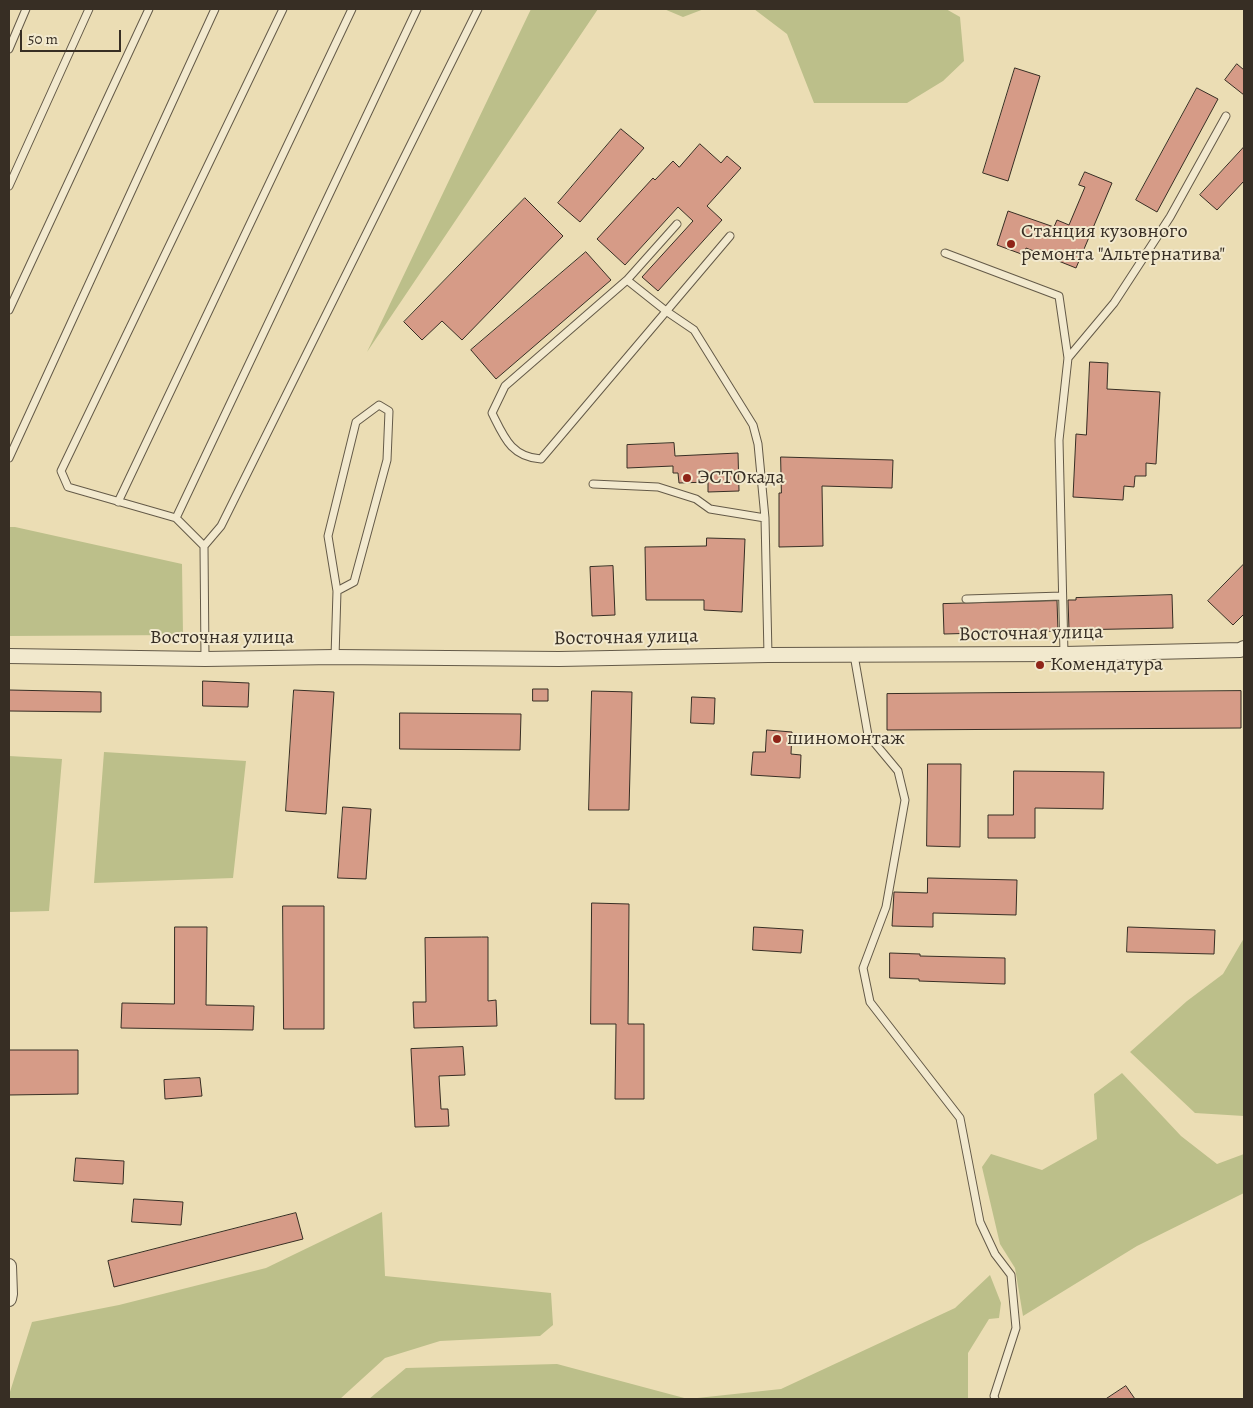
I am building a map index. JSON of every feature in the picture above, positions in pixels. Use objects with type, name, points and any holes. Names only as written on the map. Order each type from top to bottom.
[{"type":"street","name":"Восточная улица","points":[[9,656],[205,659],[559,659],[768,655],[1064,654],[1244,648]]},
{"type":"street","points":[[9,1266],[9,1299]]},
{"type":"lane","points":[[9,49],[26,9]]},
{"type":"lane","points":[[9,186],[88,9]]},
{"type":"lane","points":[[9,310],[150,9]]},
{"type":"lane","points":[[9,458],[215,9]]},
{"type":"lane","points":[[204,546],[176,518],[68,487],[61,471],[283,9]]},
{"type":"lane","points":[[118,502],[352,9]]},
{"type":"lane","points":[[176,518],[417,9]]},
{"type":"lane","points":[[205,659],[204,546],[221,526],[478,9]]},
{"type":"lane","points":[[1068,358],[1114,303],[1170,217],[1226,116]]},
{"type":"lane","points":[[677,224],[628,280],[505,386],[492,413],[507,444],[529,458],[541,459],[730,236]]},
{"type":"lane","points":[[945,253],[1059,296],[1068,358],[1059,440],[1064,654]]},
{"type":"lane","points":[[628,280],[666,311],[694,330],[753,425],[758,444],[765,518],[768,655]]},
{"type":"lane","points":[[335,658],[337,591],[328,536],[356,422],[379,405],[389,411],[386,460],[354,582],[337,591]]},
{"type":"lane","points":[[593,484],[658,487],[696,499],[710,508],[765,518]]},
{"type":"lane","points":[[966,599],[1062,596]]},
{"type":"lane","points":[[854,655],[868,735],[898,771],[905,800],[886,907],[863,968],[870,1002],[960,1118],[980,1222],[995,1254],[1011,1275],[1016,1328],[994,1396],[995,1399]]},
{"type":"green space","points":[[531,9],[598,9],[367,352]]},
{"type":"green space","points":[[664,9],[704,9],[683,17]]},
{"type":"green space","points":[[754,9],[946,9],[960,17],[964,61],[943,81],[907,103],[814,103],[787,34]]},
{"type":"green space","points":[[9,527],[182,564],[183,635],[9,636]]},
{"type":"green space","points":[[104,752],[246,761],[233,878],[94,883]]},
{"type":"green space","points":[[9,756],[62,759],[49,911],[9,912]]},
{"type":"green space","points":[[1244,938],[1244,1116],[1195,1113],[1130,1052],[1187,1001],[1223,974]]},
{"type":"green space","points":[[1122,1073],[1181,1136],[1217,1164],[1244,1154],[1244,1193],[1137,1246],[1023,1316],[1015,1268],[1000,1244],[982,1167],[991,1154],[1042,1170],[1097,1139],[1094,1094]]},
{"type":"green space","points":[[382,1212],[385,1276],[551,1293],[553,1325],[540,1336],[440,1341],[385,1358],[340,1399],[9,1399],[32,1322],[119,1305],[266,1268]]},
{"type":"green space","points":[[990,1275],[1001,1303],[999,1318],[989,1319],[968,1353],[968,1399],[688,1399],[781,1389],[955,1308]]},
{"type":"green space","points":[[557,1364],[688,1399],[369,1399],[406,1368]]},
{"type":"building","points":[[1237,64],[1244,70],[1244,95],[1225,80]]},
{"type":"building","points":[[1015,68],[1040,76],[1008,181],[983,173]]},
{"type":"building","points":[[1197,88],[1218,99],[1157,212],[1136,200]]},
{"type":"building","points":[[621,129],[644,148],[580,222],[558,203]]},
{"type":"building","points":[[700,144],[721,163],[727,156],[741,168],[707,206],[722,220],[658,291],[642,277],[693,221],[678,207],[625,265],[597,239],[653,178],[655,180],[673,161],[679,167]]},
{"type":"building","points":[[1244,147],[1244,181],[1217,210],[1200,195]]},
{"type":"building","points":[[1085,172],[1112,183],[1076,268],[1026,248],[1024,255],[997,245],[1008,211],[1054,227],[1057,220],[1069,225],[1085,187],[1079,185]]},
{"type":"building","points":[[525,198],[563,236],[462,340],[442,321],[422,340],[404,322]]},
{"type":"building","points":[[586,252],[611,280],[496,379],[471,350]]},
{"type":"building","points":[[1090,362],[1108,363],[1107,389],[1160,392],[1156,464],[1146,463],[1146,476],[1135,476],[1134,487],[1124,486],[1123,500],[1073,497],[1076,434],[1086,435]]},
{"type":"building","points":[[674,443],[675,456],[738,453],[739,491],[708,492],[708,482],[679,483],[678,473],[673,473],[673,466],[627,468],[627,445]]},
{"type":"building","points":[[781,457],[893,460],[892,488],[822,486],[823,546],[779,547]]},
{"type":"building","points":[[707,538],[745,539],[742,612],[704,610],[704,600],[646,600],[645,547],[706,546]]},
{"type":"building","points":[[1244,564],[1244,614],[1233,625],[1208,601]]},
{"type":"building","points":[[613,566],[615,615],[592,616],[590,567]]},
{"type":"building","points":[[1172,595],[1173,628],[1069,630],[1068,600],[1076,600],[1076,598]]},
{"type":"building","points":[[1057,601],[1058,631],[944,634],[943,604]]},
{"type":"building","points":[[203,681],[249,683],[248,707],[203,706]]},
{"type":"building","points":[[533,689],[548,689],[548,701],[533,701]]},
{"type":"building","points":[[9,690],[101,692],[101,712],[9,711]]},
{"type":"building","points":[[294,690],[334,692],[326,814],[286,811]]},
{"type":"building","points":[[592,691],[632,692],[629,810],[589,810]]},
{"type":"building","points":[[1241,691],[1241,728],[887,730],[887,694]]},
{"type":"building","points":[[692,697],[715,698],[714,724],[691,723]]},
{"type":"building","points":[[400,713],[521,714],[520,750],[400,749]]},
{"type":"building","points":[[767,730],[792,732],[791,754],[801,755],[800,778],[751,775],[753,752],[765,752]]},
{"type":"building","points":[[928,764],[961,764],[960,847],[927,846]]},
{"type":"building","points":[[1014,771],[1104,772],[1103,809],[1035,808],[1035,838],[988,838],[988,815],[1013,815]]},
{"type":"building","points":[[343,807],[371,809],[366,879],[338,878]]},
{"type":"building","points":[[928,878],[1017,880],[1016,915],[933,913],[933,927],[892,926],[894,892],[927,893]]},
{"type":"building","points":[[592,903],[629,904],[628,1024],[644,1024],[644,1099],[615,1099],[616,1024],[591,1024]]},
{"type":"building","points":[[283,906],[324,906],[324,1029],[284,1029]]},
{"type":"building","points":[[175,927],[207,927],[206,1005],[254,1006],[253,1030],[121,1028],[122,1003],[174,1004]]},
{"type":"building","points":[[754,927],[803,930],[801,953],[753,950]]},
{"type":"building","points":[[1128,927],[1215,930],[1214,954],[1127,952]]},
{"type":"building","points":[[488,937],[488,1001],[496,1000],[497,1026],[414,1028],[413,1002],[426,1002],[425,938]]},
{"type":"building","points":[[890,953],[920,954],[920,956],[1005,958],[1005,984],[890,978]]},
{"type":"building","points":[[463,1047],[465,1075],[439,1076],[441,1109],[448,1109],[449,1126],[415,1127],[411,1049]]},
{"type":"building","points":[[9,1050],[78,1050],[78,1094],[9,1095]]},
{"type":"building","points":[[200,1078],[202,1096],[165,1099],[164,1080]]},
{"type":"building","points":[[76,1158],[124,1161],[123,1184],[74,1181]]},
{"type":"building","points":[[134,1199],[183,1202],[181,1225],[132,1222]]},
{"type":"building","points":[[296,1213],[303,1239],[114,1287],[108,1261]]},
{"type":"building","points":[[1126,1386],[1135,1399],[1106,1399]]},
{"type":"place","name":"Станция кузовного ремонта \"Альтернатива\"","points":[[1011,244]]},
{"type":"place","name":"ЭСТОкада","points":[[687,478]]},
{"type":"place","name":"Комендатура","points":[[1040,665]]},
{"type":"place","name":"шиномонтаж","points":[[777,739]]}]
